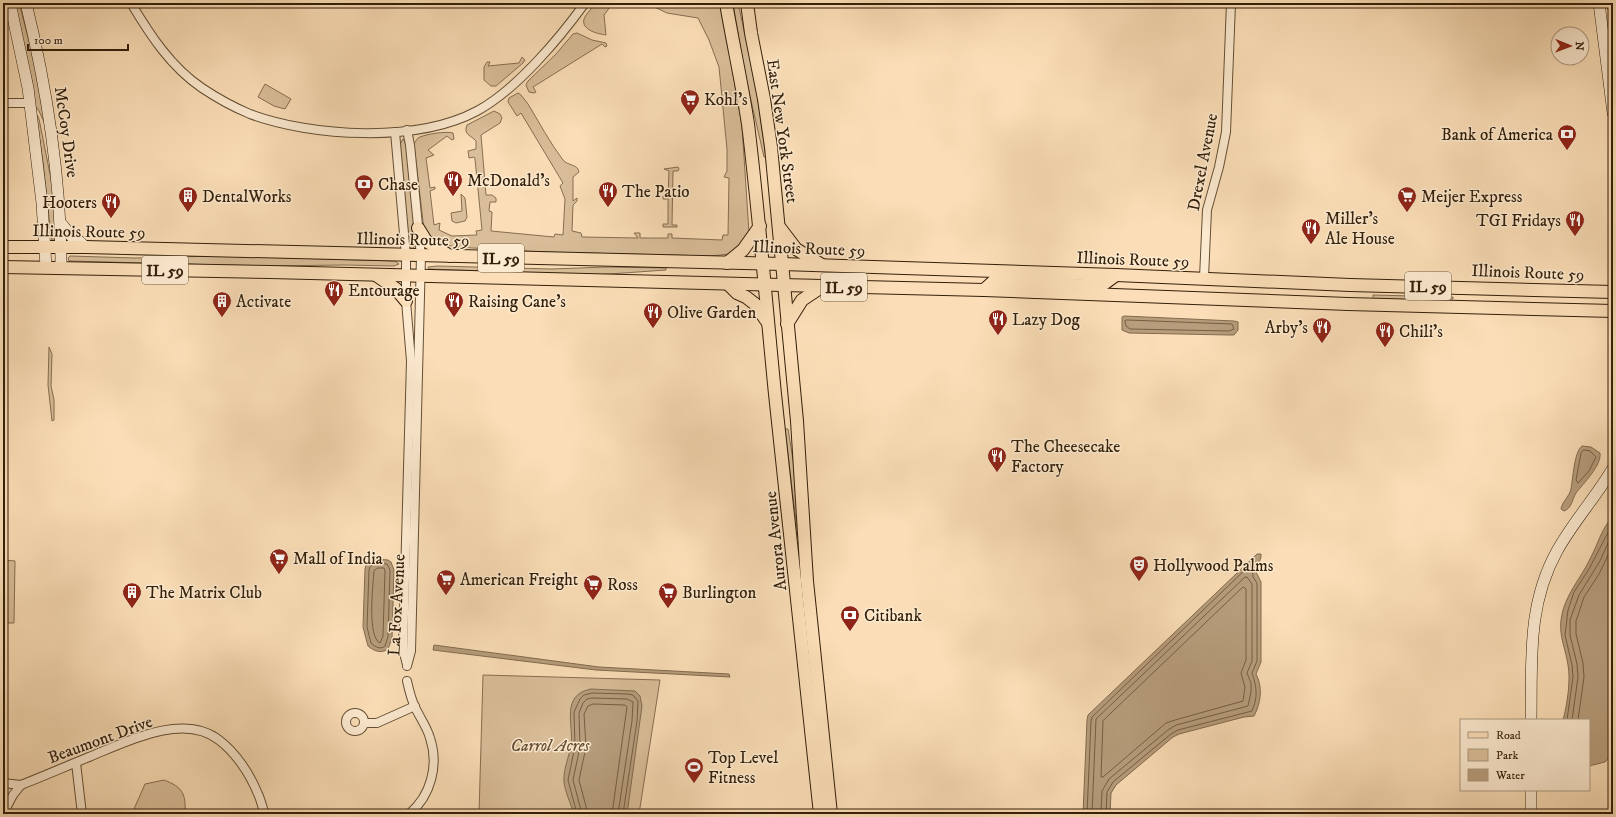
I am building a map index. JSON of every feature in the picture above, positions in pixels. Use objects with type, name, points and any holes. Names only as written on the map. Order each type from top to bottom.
[{"type":"main road","name":"East New York Street","points":[[726,3],[746,111],[764,264]]},
{"type":"main road","name":"East New York Street","points":[[747,3],[751,33],[768,121],[782,264]]},
{"type":"main road","points":[[727,263],[743,250],[760,226]]},
{"type":"main road","points":[[779,226],[796,249],[823,266]]},
{"type":"main road","points":[[418,228],[426,241],[451,257]]},
{"type":"main road","name":"Illinois Route 59","points":[[3,247],[85,247],[782,264],[1204,278],[1350,285],[1613,292]]},
{"type":"main road","name":"Aurora Avenue","points":[[764,264],[820,814]]},
{"type":"main road","name":"Aurora Avenue","points":[[782,264],[797,421],[807,581],[831,814]]},
{"type":"main road","name":"IL 59","points":[[3,267],[61,267],[984,290],[1348,304],[1613,311]]},
{"type":"main road","name":"IL 59","points":[[984,290],[995,280],[1035,281],[1041,273]]},
{"type":"main road","points":[[376,275],[396,289],[406,300]]},
{"type":"main road","name":"IL 59","points":[[1034,292],[1044,284],[1101,286],[1116,275]]},
{"type":"main road","points":[[728,284],[737,293],[746,296],[755,304],[769,324]]},
{"type":"main road","points":[[787,324],[802,300],[822,286]]},
{"type":"street","name":"McCoy Drive","points":[[10,3],[25,72],[42,203],[46,267]]},
{"type":"street","name":"McCoy Drive","points":[[26,3],[39,63],[52,137],[60,217],[61,267]]},
{"type":"street","points":[[131,3],[152,37],[176,65],[201,88],[225,102],[262,118],[303,127],[347,132],[395,132],[407,130],[455,121],[478,110],[497,98],[540,58],[573,21],[585,3]]},
{"type":"street","name":"Drexel Avenue","points":[[1204,278],[1208,210],[1226,132],[1231,3]]},
{"type":"street","points":[[1599,3],[1613,112]]},
{"type":"street","points":[[1612,3],[1613,7]]},
{"type":"street","points":[[3,104],[29,103],[40,117],[60,217],[72,237],[85,247]]},
{"type":"street","name":"La Fox Avenue","points":[[395,132],[406,256],[406,300],[411,361],[403,649],[407,666],[411,651],[421,256],[410,145],[407,130]]},
{"type":"street","points":[[1531,719],[1532,634],[1536,609],[1543,582],[1563,541],[1613,468]]},
{"type":"street","points":[[407,681],[415,706],[430,737],[433,748],[434,766],[426,793],[409,814]]},
{"type":"street","points":[[365,723],[377,723],[415,706]]},
{"type":"street","name":"Beaumont Drive","points":[[3,783],[21,785],[148,734],[178,728],[198,729],[218,739],[230,749],[249,775],[265,814]]},
{"type":"street","points":[[76,763],[82,814]]},
{"type":"street","points":[[3,814],[13,795],[21,785]]},
{"type":"street","points":[[1531,791],[1531,814]]},
{"type":"green space","points":[[14,3],[19,3],[35,64],[46,122],[44,122],[35,106]]},
{"type":"green space","points":[[596,3],[613,3],[604,15],[606,35],[591,31],[585,26],[584,23],[585,17]]},
{"type":"green space","points":[[646,3],[721,3],[742,126],[749,233],[748,239],[729,254],[711,256],[544,252],[455,247],[436,242],[424,230],[414,144],[418,138],[423,136],[450,132],[453,133],[454,139],[452,140],[447,136],[428,150],[434,155],[426,158],[430,188],[435,187],[435,189],[430,191],[434,225],[440,223],[439,230],[452,236],[477,235],[476,231],[482,230],[475,159],[474,157],[469,158],[468,151],[476,149],[476,141],[467,133],[466,128],[467,125],[494,111],[500,114],[502,118],[500,123],[481,135],[486,195],[492,195],[496,198],[496,202],[490,202],[489,211],[492,212],[491,231],[554,237],[555,234],[563,235],[565,199],[560,186],[563,183],[521,113],[517,116],[508,102],[509,98],[518,93],[528,104],[549,140],[563,160],[578,169],[579,172],[573,177],[573,201],[577,198],[577,201],[573,205],[572,231],[581,233],[582,237],[638,238],[634,233],[640,233],[640,238],[668,238],[668,234],[672,234],[672,238],[722,240],[723,235],[728,235],[729,178],[724,177],[727,171],[727,149],[719,67],[709,40],[698,18],[667,13]]},
{"type":"green space","points":[[733,3],[738,3],[755,80],[766,157],[764,157],[744,70]]},
{"type":"green space","points":[[577,33],[592,40],[606,43],[607,46],[605,47],[602,44],[533,87],[536,92],[529,92],[526,85],[528,81],[556,54],[573,34]]},
{"type":"green space","points":[[522,57],[525,60],[523,63],[496,86],[491,86],[484,80],[484,67],[487,62],[490,62],[488,66],[519,63]]},
{"type":"green space","points":[[265,84],[291,99],[285,109],[274,106],[258,97]]},
{"type":"green space","points":[[36,115],[39,119],[56,204],[56,240],[52,240],[51,236]]},
{"type":"green space","points":[[403,139],[406,144],[416,245],[412,249],[409,247],[399,146]]},
{"type":"green space","points":[[678,167],[678,171],[673,171],[672,225],[677,225],[677,227],[663,227],[663,224],[668,224],[668,199],[663,199],[663,196],[668,196],[669,171],[664,169]]},
{"type":"green space","points":[[461,194],[465,198],[467,217],[465,221],[456,223],[452,221],[451,213],[462,211]]},
{"type":"green space","points":[[70,256],[135,258],[219,256],[395,261],[399,264],[394,266],[264,266],[69,261],[68,258]]},
{"type":"green space","points":[[428,267],[551,269],[606,267],[666,268],[666,270],[595,275],[429,269]]},
{"type":"green space","points":[[1373,295],[1453,297],[1453,299],[1373,299]]},
{"type":"green space","points":[[49,347],[52,354],[51,386],[54,400],[54,420],[52,421],[48,385]]},
{"type":"green space","points":[[785,429],[788,429],[798,491],[801,538],[798,538]]},
{"type":"green space","points":[[3,560],[15,561],[14,623],[3,623]]},
{"type":"green space","name":"Carrol Acres","points":[[483,675],[660,680],[639,814],[479,814]]},
{"type":"green space","points":[[164,780],[175,785],[182,792],[185,801],[185,814],[135,814],[134,809],[145,784]]},
{"type":"water","points":[[1122,317],[1234,321],[1238,322],[1238,330],[1234,335],[1129,333],[1122,330]]},
{"type":"water","points":[[1582,446],[1591,447],[1600,453],[1600,458],[1595,469],[1576,493],[1570,506],[1564,511],[1561,509],[1571,489],[1577,454]]},
{"type":"water","points":[[1613,517],[1613,754],[1605,762],[1590,766],[1590,719],[1563,719],[1569,685],[1569,671],[1561,632],[1561,620],[1569,595],[1587,565],[1609,521]]},
{"type":"water","points":[[1257,554],[1261,554],[1256,572],[1261,582],[1261,662],[1256,674],[1260,684],[1260,700],[1254,716],[1244,717],[1179,734],[1173,737],[1116,785],[1111,793],[1110,814],[1083,814],[1088,715]]},
{"type":"water","points":[[376,559],[388,560],[391,562],[394,570],[392,638],[388,649],[380,652],[368,646],[363,627],[365,569],[366,565]]},
{"type":"water","points":[[434,645],[599,667],[729,674],[730,677],[596,670],[433,650]]},
{"type":"water","points":[[591,689],[635,691],[640,696],[642,706],[627,814],[574,814],[566,790],[564,782],[565,768],[571,745],[570,712],[575,697],[581,692]]},
{"type":"place","name":"Kohl's","points":[[690,116]]},
{"type":"place","name":"Bank of America","points":[[1567,151]]},
{"type":"place","name":"McDonald's","points":[[453,197]]},
{"type":"place","name":"Chase","points":[[364,201]]},
{"type":"place","name":"The Patio","points":[[608,208]]},
{"type":"place","name":"DentalWorks","points":[[188,213]]},
{"type":"place","name":"Meijer Express","points":[[1407,213]]},
{"type":"place","name":"Hooters","points":[[111,219]]},
{"type":"place","name":"TGI Fridays","points":[[1575,237]]},
{"type":"place","name":"Miller's Ale House","points":[[1311,245]]},
{"type":"place","name":"Entourage","points":[[334,307]]},
{"type":"place","name":"Activate","points":[[222,318]]},
{"type":"place","name":"Raising Cane's","points":[[454,318]]},
{"type":"place","name":"Olive Garden","points":[[653,329]]},
{"type":"place","name":"Lazy Dog","points":[[998,336]]},
{"type":"place","name":"Arby's","points":[[1322,344]]},
{"type":"place","name":"Chili's","points":[[1385,348]]},
{"type":"place","name":"The Cheesecake Factory","points":[[997,473]]},
{"type":"place","name":"Mall of India","points":[[279,575]]},
{"type":"place","name":"Hollywood Palms","points":[[1139,582]]},
{"type":"place","name":"American Freight","points":[[446,596]]},
{"type":"place","name":"Ross","points":[[593,601]]},
{"type":"place","name":"The Matrix Club","points":[[132,609]]},
{"type":"place","name":"Burlington","points":[[668,609]]},
{"type":"place","name":"Citibank","points":[[850,632]]},
{"type":"place","name":"Top Level Fitness","points":[[694,784]]}]
